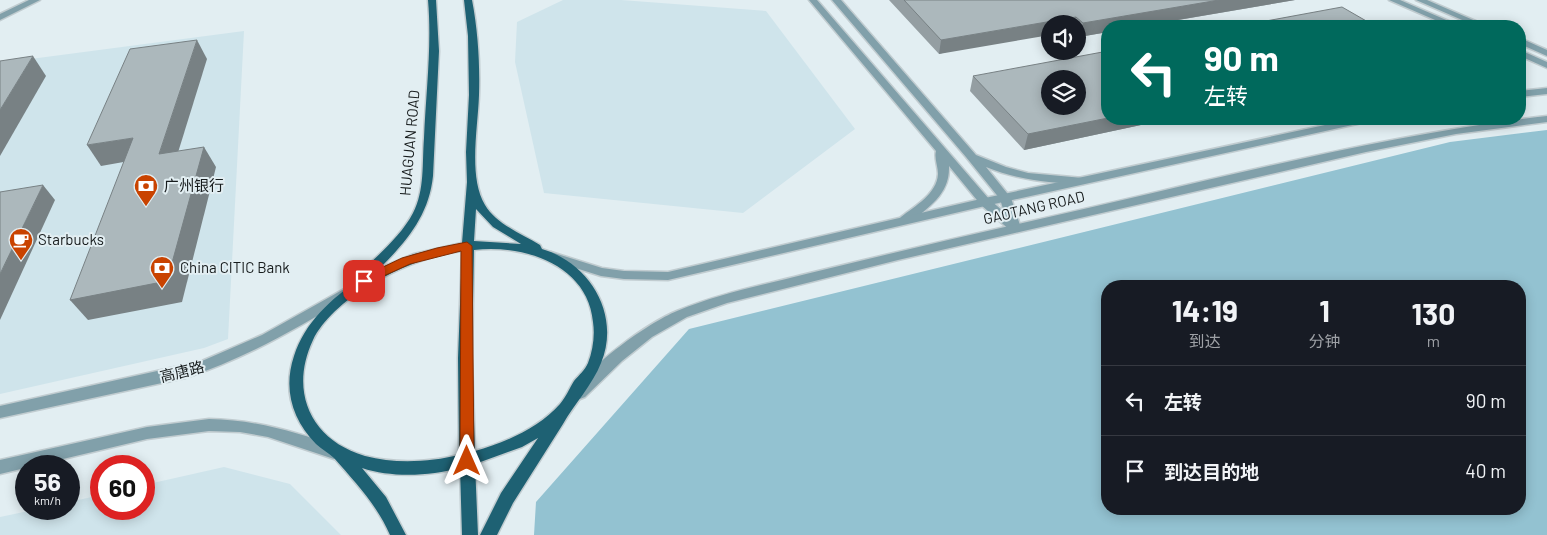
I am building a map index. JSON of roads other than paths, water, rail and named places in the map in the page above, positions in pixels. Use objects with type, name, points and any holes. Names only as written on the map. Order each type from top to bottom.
[{"type":"main road","name":"HUAGUAN ROAD","points":[[348,292],[408,228],[419,212],[423,199],[428,154],[434,56],[432,0]]},
{"type":"main road","points":[[468,0],[474,67],[472,182],[467,246],[467,461],[470,535]]},
{"type":"main road","points":[[472,182],[479,205],[491,219],[544,254]]},
{"type":"main road","points":[[398,535],[393,522],[380,502],[339,453],[313,432],[298,406],[296,371],[306,340],[322,318],[348,292],[377,273],[406,261],[437,252],[467,246],[510,246],[555,258],[580,275],[595,297],[602,328],[595,362],[507,498],[488,535]]},
{"type":"main road","points":[[339,453],[371,465],[404,468],[467,461],[493,452],[528,436],[565,410]]},
{"type":"street","points":[[0,17],[36,0]]},
{"type":"street","points":[[813,0],[985,202],[1016,228]]},
{"type":"street","points":[[836,0],[1005,198],[1016,228]]},
{"type":"street","points":[[1393,0],[1441,20]]},
{"type":"street","points":[[1420,0],[1469,20]]},
{"type":"street","points":[[1526,44],[1547,53]]},
{"type":"street","points":[[1526,56],[1547,65]]},
{"type":"street","points":[[1526,94],[1547,92]]},
{"type":"street","name":"GAOTANG ROAD","points":[[1526,121],[1547,118]]},
{"type":"street","name":"GAOTANG ROAD","points":[[544,254],[602,272],[624,275],[668,276],[905,220],[1339,125]]},
{"type":"street","name":"GAOTANG ROAD","points":[[565,410],[615,357],[636,340],[660,325],[698,308],[770,287],[1016,228],[1373,147],[1492,125]]},
{"type":"street","points":[[905,220],[941,188],[946,175],[939,148]]},
{"type":"street","points":[[970,155],[992,167],[1020,176],[1083,181]]},
{"type":"street","name":"高唐路","points":[[0,412],[214,364],[253,346],[348,292]]},
{"type":"street","points":[[0,467],[147,433],[209,425],[240,426],[268,431],[339,453]]},
{"type":"place","name":"广州银行","points":[[146,207]]},
{"type":"place","name":"Starbucks","points":[[21,261]]},
{"type":"place","name":"China CITIC Bank","points":[[162,289]]}]
